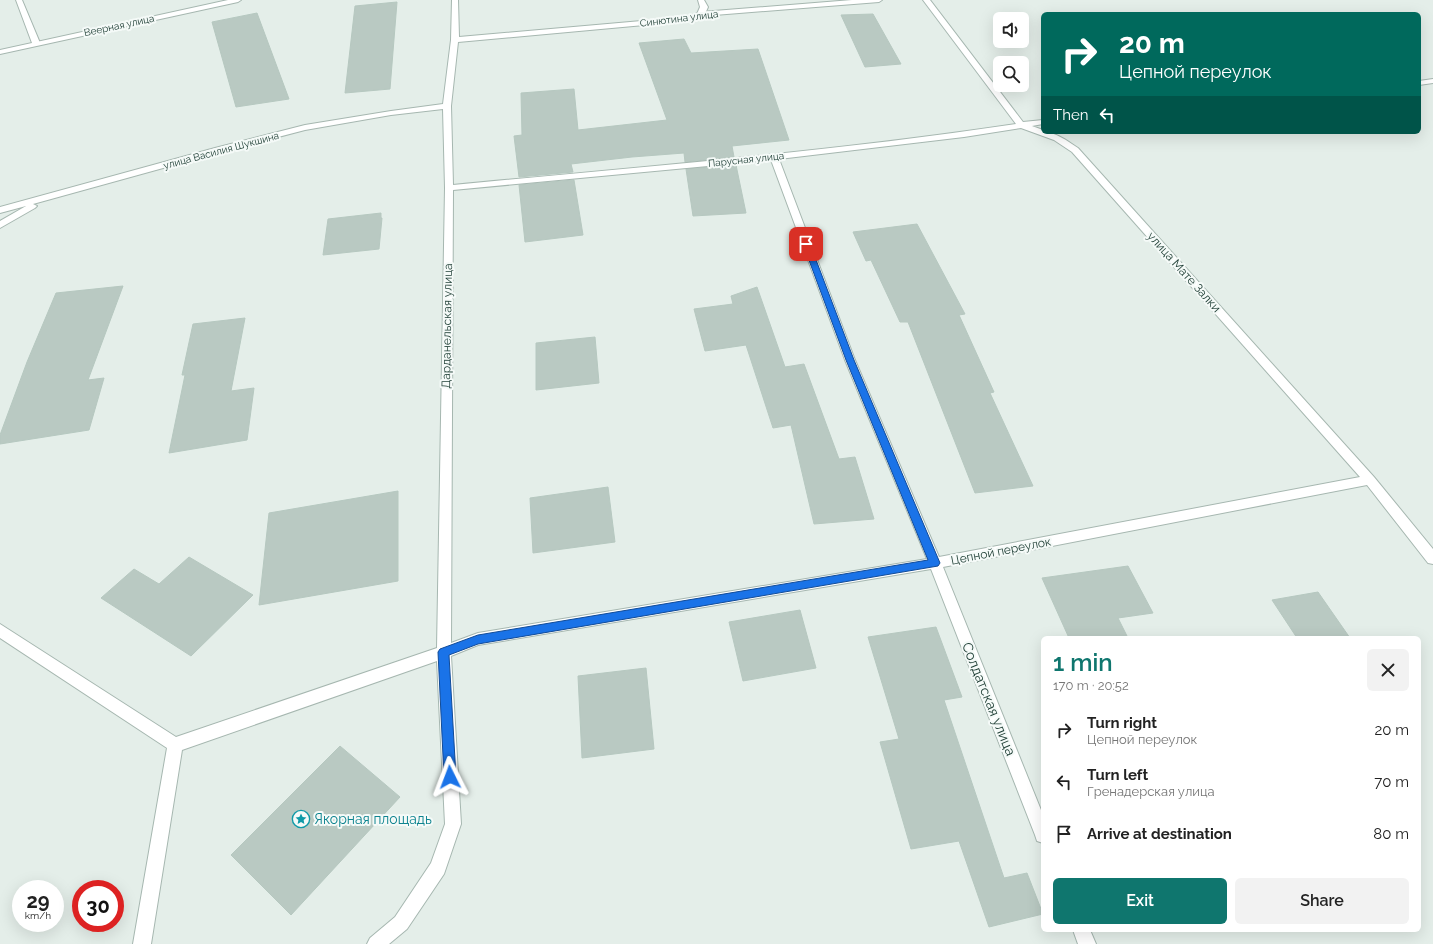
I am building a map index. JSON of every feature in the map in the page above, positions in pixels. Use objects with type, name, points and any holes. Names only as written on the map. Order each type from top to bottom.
[{"type":"street","points":[[19,0],[36,43]]},
{"type":"street","name":"Веерная улица","points":[[0,52],[238,0]]},
{"type":"street","name":"Дарданельская улица","points":[[444,652],[449,188],[447,106],[456,40],[455,0]]},
{"type":"street","points":[[701,0],[704,7],[701,14]]},
{"type":"street","name":"Синютина улица","points":[[456,40],[688,19],[701,14],[879,0]]},
{"type":"street","points":[[926,0],[1021,125]]},
{"type":"street","points":[[1421,83],[1433,81]]},
{"type":"street","name":"улица Василия Шукшина","points":[[0,210],[218,150],[306,128],[391,113],[447,106]]},
{"type":"street","name":"Парусная улица","points":[[449,188],[774,157],[964,134],[1041,122]]},
{"type":"street","name":"улица Мате Залки","points":[[1021,125],[1041,132]]},
{"type":"street","name":"улица Мате Залки","points":[[1046,134],[1057,138],[1076,150],[1370,480],[1433,559]]},
{"type":"street","name":"Солдатская улица","points":[[774,157],[850,360],[935,563],[1041,830]]},
{"type":"street","points":[[0,225],[45,198]]},
{"type":"street","name":"Цепной переулок","points":[[444,652],[478,639],[935,563],[1370,480]]},
{"type":"street","points":[[0,630],[175,746]]},
{"type":"street","points":[[175,746],[444,652],[452,824],[438,868],[401,923],[376,944]]},
{"type":"street","points":[[142,944],[175,746]]},
{"type":"street","points":[[1082,932],[1087,944]]},
{"type":"building","points":[[397,2],[390,89],[345,93],[355,6]]},
{"type":"building","points":[[257,13],[289,99],[236,107],[212,22]]},
{"type":"building","points":[[873,14],[901,64],[865,67],[841,15]]},
{"type":"building","points":[[684,39],[691,53],[758,49],[789,140],[732,146],[734,157],[685,162],[684,153],[632,157],[571,164],[573,172],[519,177],[514,136],[522,135],[521,93],[574,89],[578,130],[667,120],[639,43]]},
{"type":"building","points":[[736,165],[746,213],[693,216],[686,169]]},
{"type":"building","points":[[574,180],[583,235],[525,242],[519,185]]},
{"type":"building","points":[[381,213],[382,218],[379,249],[323,255],[328,219]]},
{"type":"building","points":[[917,224],[965,314],[959,315],[994,392],[990,393],[1033,486],[975,493],[908,322],[900,322],[871,260],[866,261],[853,232]]},
{"type":"building","points":[[123,286],[88,380],[104,378],[89,430],[0,444],[0,435],[27,362],[56,293]]},
{"type":"building","points":[[757,287],[785,367],[804,364],[839,459],[855,457],[874,519],[814,524],[791,425],[773,428],[746,345],[705,351],[694,309],[733,304],[731,296]]},
{"type":"building","points":[[245,318],[231,391],[254,388],[247,440],[169,453],[185,375],[182,375],[193,324]]},
{"type":"building","points":[[595,337],[599,383],[536,390],[536,343]]},
{"type":"building","points":[[608,487],[615,542],[533,553],[530,498]]},
{"type":"building","points":[[398,491],[398,581],[259,605],[269,513]]},
{"type":"building","points":[[189,557],[253,595],[191,656],[101,598],[134,569],[159,584]]},
{"type":"building","points":[[1128,566],[1153,613],[1118,618],[1127,636],[1068,636],[1042,578]]},
{"type":"building","points":[[1318,592],[1349,636],[1296,636],[1272,600]]},
{"type":"building","points":[[800,610],[816,668],[743,681],[729,622]]},
{"type":"building","points":[[936,627],[962,697],[944,700],[1004,878],[1027,873],[1041,909],[1041,914],[989,927],[959,841],[911,849],[880,742],[899,739],[868,637]]},
{"type":"building","points":[[646,668],[654,749],[582,758],[578,676]]},
{"type":"building","points":[[340,746],[400,797],[291,915],[231,855]]},
{"type":"place","name":"Якорная площадь","points":[[301,819]]},
{"type":"route","points":[[450,777],[444,652],[478,639],[935,563],[850,360],[806,244]]}]
